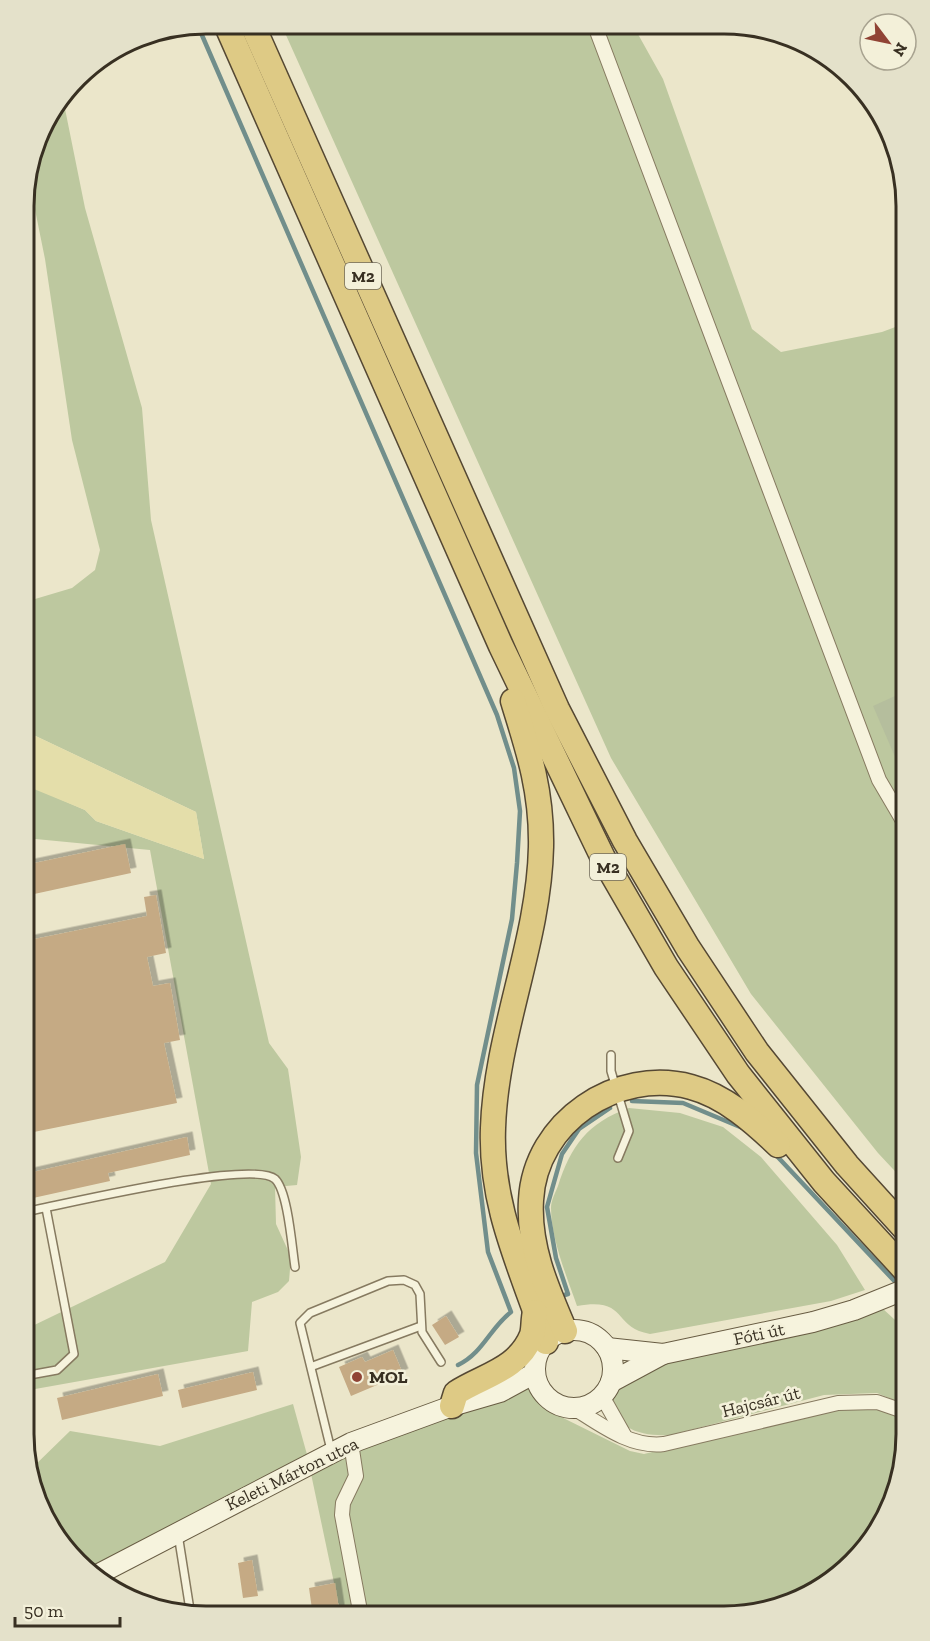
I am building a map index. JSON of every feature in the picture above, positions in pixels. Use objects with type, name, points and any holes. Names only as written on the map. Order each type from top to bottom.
[{"type":"highway","name":"M2","points":[[230,34],[501,646],[603,858],[666,967],[738,1074],[824,1182],[895,1259]]},
{"type":"highway","name":"M2","points":[[256,34],[557,709],[625,841],[688,948],[756,1052],[847,1165],[895,1218]]},
{"type":"highway","points":[[501,646],[509,691],[535,768],[541,848],[531,923],[498,1072],[493,1130],[494,1159],[499,1209],[535,1312],[556,1337]]},
{"type":"highway","points":[[556,1337],[531,1233],[532,1186],[542,1157],[557,1133],[584,1106],[617,1090],[665,1083],[693,1088],[715,1097],[756,1125],[783,1150],[824,1182]]},
{"type":"highway","points":[[452,1406],[456,1394],[520,1358],[533,1332],[535,1312]]},
{"type":"main road","name":"Fóti út","points":[[607,1348],[663,1354],[813,1322],[895,1294]]},
{"type":"main road","points":[[606,1389],[613,1372],[607,1348],[592,1335],[579,1331],[556,1337],[539,1351],[537,1381],[550,1401],[564,1407],[574,1408],[587,1407],[606,1389],[663,1354]]},
{"type":"main road","name":"Keleti Márton utca","points":[[103,1572],[351,1443],[452,1406],[537,1381]]},
{"type":"street","points":[[599,34],[879,780],[896,808]]},
{"type":"street","points":[[606,1389],[625,1437]]},
{"type":"street","name":"Hajcsár út","points":[[574,1408],[625,1437],[648,1445],[664,1444],[838,1403],[877,1402],[895,1408]]},
{"type":"street","points":[[351,1443],[356,1476],[343,1503],[342,1515],[359,1606]]},
{"type":"lane","points":[[611,1055],[611,1071],[628,1131],[618,1158]]},
{"type":"lane","points":[[34,1210],[200,1178],[252,1172],[273,1176],[283,1197],[295,1267]]},
{"type":"lane","points":[[34,1374],[57,1370],[74,1354],[46,1208]]},
{"type":"lane","points":[[332,1452],[313,1366],[300,1323],[310,1313],[388,1281],[404,1280],[415,1285],[420,1294],[421,1326],[441,1362]]},
{"type":"lane","points":[[313,1366],[421,1326]]},
{"type":"lane","points":[[178,1531],[189,1605]]},
{"type":"green space","points":[[285,34],[638,34],[663,79],[752,329],[781,352],[882,332],[896,327],[895,1171],[751,994],[611,758]]},
{"type":"green space","points":[[65,110],[85,208],[142,408],[151,520],[269,1043],[288,1069],[301,1157],[297,1185],[275,1187],[276,1224],[291,1257],[289,1281],[278,1292],[252,1302],[248,1351],[34,1389],[34,1325],[165,1262],[211,1184],[150,850],[34,839],[34,788],[85,810],[96,821],[204,859],[196,812],[34,735],[34,599],[72,588],[95,570],[100,550],[72,440],[45,259],[34,205],[36,184],[40,162],[48,141]]},
{"type":"green space","points":[[896,696],[896,758],[873,706]]},
{"type":"green space","points":[[629,1108],[680,1113],[723,1127],[761,1157],[837,1245],[865,1290],[831,1301],[650,1334],[629,1325],[613,1309],[593,1304],[577,1306],[557,1245],[552,1220],[552,1203],[569,1159],[583,1138],[602,1121]]},
{"type":"green space","points":[[882,1308],[895,1320],[895,1400],[877,1393],[824,1395],[671,1435],[649,1434],[638,1432],[621,1422],[612,1404],[611,1391],[643,1368]]},
{"type":"green space","points":[[525,1389],[540,1389],[547,1410],[630,1451],[644,1454],[829,1409],[877,1406],[895,1413],[895,1446],[886,1490],[878,1510],[860,1539],[828,1571],[809,1583],[779,1597],[735,1606],[339,1606],[310,1469],[97,1566],[70,1539],[52,1510],[37,1463],[70,1431],[160,1446],[293,1404],[311,1469]]},
{"type":"sand","points":[[34,735],[196,812],[204,859],[96,821],[85,810],[34,789]]},
{"type":"building","points":[[125,844],[131,873],[34,894],[34,863]]},
{"type":"building","points":[[156,895],[166,953],[147,957],[153,986],[170,983],[180,1040],[164,1043],[177,1103],[34,1132],[34,939],[147,916],[144,897]]},
{"type":"building","points":[[187,1137],[190,1155],[108,1173],[110,1181],[34,1198],[34,1172]]},
{"type":"building","points":[[446,1316],[459,1337],[445,1345],[432,1325]]},
{"type":"building","points":[[393,1350],[403,1374],[351,1396],[339,1367],[362,1357],[365,1362]]},
{"type":"building","points":[[253,1372],[257,1390],[182,1408],[178,1390]]},
{"type":"building","points":[[158,1374],[163,1396],[62,1420],[57,1398]]},
{"type":"building","points":[[252,1560],[258,1596],[243,1598],[238,1563]]},
{"type":"building","points":[[335,1583],[338,1606],[312,1606],[309,1588]]},
{"type":"waterway","points":[[202,34],[497,715],[514,768],[520,811],[512,919],[477,1085],[476,1153],[488,1252],[511,1312],[497,1325],[474,1354],[458,1365]]},
{"type":"waterway","points":[[632,1101],[683,1103],[745,1129]]},
{"type":"waterway","points":[[561,1296],[568,1294],[556,1258],[547,1207],[562,1154],[579,1129],[610,1108]]},
{"type":"waterway","points":[[774,1153],[895,1282]]},
{"type":"place","name":"MOL","points":[[357,1377]]}]
